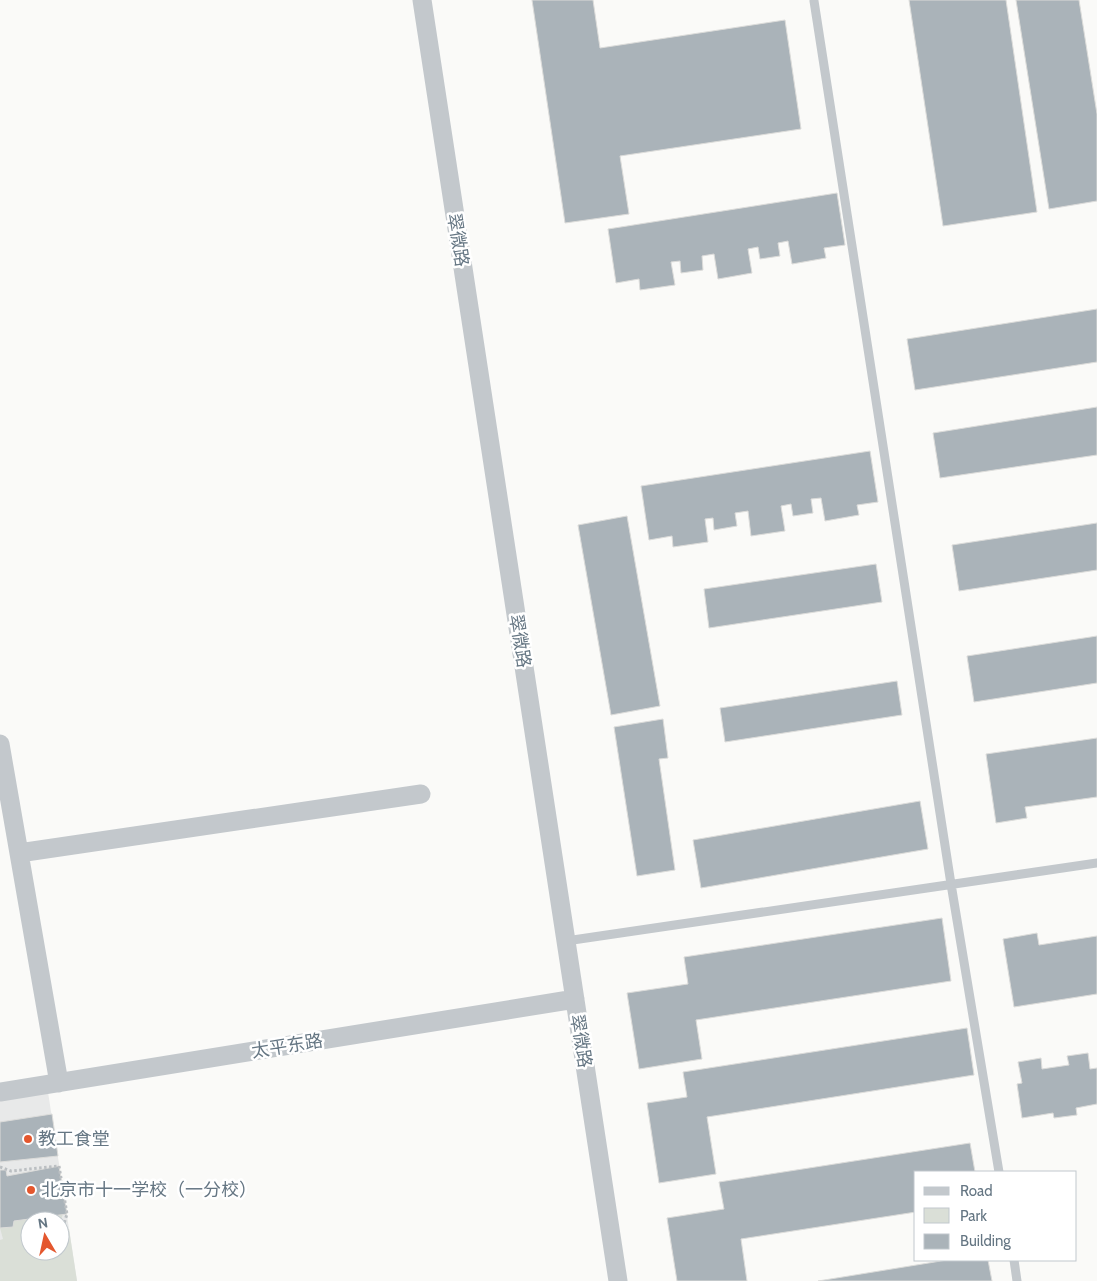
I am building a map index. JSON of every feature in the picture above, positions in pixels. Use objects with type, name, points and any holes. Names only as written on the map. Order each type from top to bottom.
[{"type":"street","name":"翠微路","points":[[422,0],[618,1281]]},
{"type":"street","points":[[0,744],[58,1083]]},
{"type":"street","points":[[19,853],[421,794]]},
{"type":"street","name":"太平东路","points":[[0,1092],[575,999]]},
{"type":"lane","points":[[814,0],[951,884],[999,1171]]},
{"type":"lane","points":[[566,941],[1097,863]]},
{"type":"lane","points":[[1014,1261],[1017,1281]]},
{"type":"path","points":[[0,1167],[11,1171],[59,1166],[66,1211]]},
{"type":"shaded area","name":"北京市十一学校（一分校）","points":[[48,1092],[66,1211],[20,1211],[20,1261],[70,1261],[70,1235],[77,1281],[0,1281],[0,1100]]},
{"type":"green space","points":[[20,1220],[20,1261],[70,1261],[70,1236],[77,1281],[0,1281],[0,1240],[3,1239],[0,1228],[13,1227],[14,1221]]},
{"type":"building","points":[[532,0],[593,0],[600,48],[785,20],[801,129],[620,156],[629,214],[565,223]]},
{"type":"building","points":[[909,0],[1006,0],[1037,212],[943,226]]},
{"type":"building","points":[[1016,0],[1079,0],[1097,114],[1097,201],[1049,209]]},
{"type":"building","points":[[837,193],[845,245],[824,248],[826,258],[792,264],[788,241],[778,243],[780,256],[760,259],[758,247],[748,249],[752,273],[718,279],[714,254],[702,256],[703,270],[681,273],[680,261],[671,262],[675,285],[640,290],[639,279],[616,283],[608,229]]},
{"type":"building","points":[[1097,309],[1097,362],[915,390],[907,339]]},
{"type":"building","points":[[1097,407],[1097,455],[940,478],[933,433]]},
{"type":"building","points":[[870,451],[878,502],[857,505],[859,515],[825,521],[821,498],[811,499],[813,513],[793,516],[791,504],[781,506],[785,531],[751,536],[748,511],[735,513],[737,526],[714,530],[713,518],[705,519],[708,542],[673,547],[672,536],[649,540],[641,486]]},
{"type":"building","points":[[627,516],[660,706],[611,715],[578,525]]},
{"type":"building","points":[[1097,523],[1097,570],[959,591],[952,545]]},
{"type":"building","points":[[876,564],[882,602],[709,628],[704,589]]},
{"type":"building","points":[[1097,636],[1097,683],[974,702],[967,656]]},
{"type":"building","points":[[897,681],[902,715],[725,742],[720,708]]},
{"type":"building","points":[[663,719],[668,758],[659,759],[675,870],[637,876],[614,727]]},
{"type":"building","points":[[1097,738],[1097,797],[1025,807],[1027,818],[996,823],[986,754]]},
{"type":"building","points":[[920,801],[928,849],[701,888],[693,840]]},
{"type":"building","points":[[942,918],[951,981],[696,1020],[702,1059],[639,1069],[627,993],[688,984],[684,957]]},
{"type":"building","points":[[1037,933],[1039,945],[1097,936],[1097,994],[1014,1007],[1003,939]]},
{"type":"building","points":[[967,1028],[974,1075],[707,1117],[716,1174],[659,1183],[647,1103],[687,1097],[683,1072]]},
{"type":"building","points":[[1088,1053],[1090,1069],[1097,1068],[1097,1104],[1076,1108],[1077,1115],[1054,1118],[1053,1113],[1022,1118],[1017,1084],[1022,1083],[1018,1062],[1041,1058],[1042,1069],[1069,1065],[1067,1056]]},
{"type":"building","name":"教工食堂","points":[[52,1114],[58,1156],[0,1162],[0,1122]]},
{"type":"building","points":[[970,1143],[975,1171],[914,1171],[914,1212],[741,1239],[747,1281],[677,1281],[667,1218],[724,1209],[719,1182]]},
{"type":"building","points":[[59,1166],[66,1211],[20,1211],[20,1220],[14,1221],[13,1227],[0,1228],[0,1170],[6,1170],[7,1176]]},
{"type":"building","points":[[941,1261],[988,1261],[992,1281],[818,1281]]},
{"type":"place","name":"教工食堂","points":[[28,1139]]},
{"type":"place","name":"北京市十一学校（一分校）","points":[[31,1190]]}]
